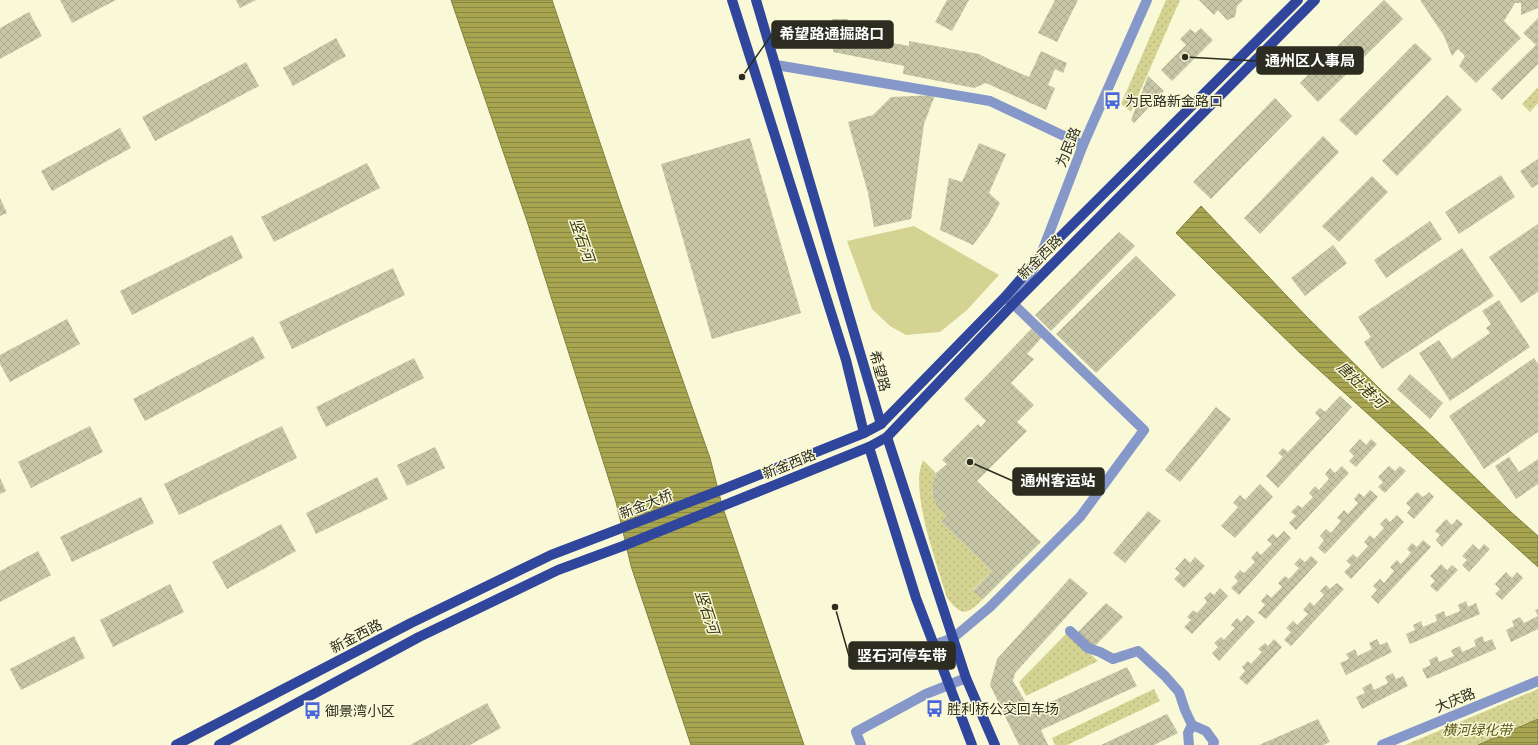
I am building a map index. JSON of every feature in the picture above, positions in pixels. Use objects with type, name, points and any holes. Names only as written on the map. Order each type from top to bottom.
[{"type":"main road","points":[[732,0],[846,360],[864,433]]},
{"type":"main road","name":"希望路","points":[[756,0],[881,424]]},
{"type":"main road","name":"新金西路","points":[[1040,257],[1298,0]]},
{"type":"main road","name":"新金西路","points":[[751,478],[864,433],[881,424],[1009,301],[1315,0]]},
{"type":"main road","name":"新金西路","points":[[219,745],[419,637],[558,570],[623,546],[869,447],[887,437],[1009,301]]},
{"type":"main road","name":"希望路","points":[[887,437],[966,678],[995,745]]},
{"type":"main road","points":[[869,447],[916,598],[972,745]]},
{"type":"main road","name":"新金大桥","points":[[551,555],[751,478]]},
{"type":"main road","name":"新金西路","points":[[176,745],[411,623],[551,555]]},
{"type":"street","name":"为民路","points":[[1009,301],[1040,257],[1083,146],[1147,0]]},
{"type":"street","points":[[776,66],[990,100],[1083,146]]},
{"type":"street","points":[[934,645],[953,638],[990,606],[1080,517],[1144,430],[1009,301]]},
{"type":"street","name":"希望路","points":[[881,424],[887,437]]},
{"type":"street","points":[[864,433],[869,447]]},
{"type":"street","points":[[1070,631],[1088,648],[1113,659],[1138,652],[1165,676],[1179,692],[1192,725],[1206,731],[1214,742],[1213,745]]},
{"type":"street","points":[[861,745],[856,732],[926,694],[966,678]]},
{"type":"street","name":"大庆路","points":[[1382,745],[1538,681]]},
{"type":"street","points":[[1188,745],[1188,733],[1192,725]]},
{"type":"green space","points":[[1166,0],[1180,0],[1131,112],[1121,104]]},
{"type":"green space","points":[[1538,87],[1538,103],[1530,112],[1522,104]]},
{"type":"green space","points":[[914,226],[999,275],[967,310],[940,332],[906,335],[890,326],[872,309],[847,241]]},
{"type":"green space","points":[[923,460],[936,473],[932,491],[933,496],[938,506],[947,515],[941,522],[992,571],[973,590],[983,599],[969,611],[961,611],[947,598],[933,554],[925,523],[920,493],[919,476]]},
{"type":"green space","points":[[1067,633],[1098,661],[1026,696],[1019,682]]},
{"type":"green space","points":[[1154,689],[1160,701],[1067,745],[1055,745],[1052,738]]},
{"type":"green space","name":"横河绿化带","points":[[1538,689],[1538,719],[1478,745],[1405,745]]},
{"type":"water","name":"竖石河","points":[[451,0],[552,0],[619,199],[710,458],[722,505],[804,745],[691,745],[631,566],[616,502],[527,221]]},
{"type":"water","name":"唐灶港河","points":[[1201,206],[1307,317],[1383,392],[1538,536],[1538,567],[1299,352],[1176,233]]},
{"type":"water","points":[[1538,719],[1538,745],[1478,745]]},
{"type":"building","points":[[60,0],[116,0],[72,23]]},
{"type":"building","points":[[236,0],[256,0],[240,8]]},
{"type":"building","points":[[947,0],[969,0],[952,31],[935,22]]},
{"type":"building","points":[[1055,0],[1078,0],[1057,42],[1038,33]]},
{"type":"building","points":[[1199,0],[1243,0],[1237,6],[1235,17],[1227,20],[1218,10],[1214,15]]},
{"type":"building","points":[[1384,0],[1403,19],[1318,102],[1300,83]]},
{"type":"building","points":[[1420,0],[1538,0],[1538,8],[1521,15],[1521,3],[1515,3],[1504,21],[1521,38],[1476,83],[1459,66],[1465,56],[1458,49],[1452,56],[1444,36]]},
{"type":"building","points":[[29,12],[42,36],[0,59],[0,28]]},
{"type":"building","points":[[1538,18],[1538,64],[1502,100],[1491,89],[1536,45],[1523,33]]},
{"type":"building","points":[[832,19],[848,19],[849,35],[909,46],[909,41],[979,54],[1029,77],[1041,51],[1067,63],[1063,73],[1055,69],[1048,85],[1055,88],[1046,110],[986,83],[974,88],[903,74],[904,66],[833,52]]},
{"type":"building","points":[[1201,28],[1213,40],[1172,81],[1161,70],[1186,45],[1180,39],[1190,29],[1195,33]]},
{"type":"building","points":[[336,38],[346,56],[293,86],[283,68]]},
{"type":"building","points":[[1415,43],[1432,59],[1356,136],[1339,120]]},
{"type":"building","points":[[246,62],[259,86],[155,141],[142,117]]},
{"type":"building","points":[[1148,76],[1164,91],[1134,123],[1131,120]]},
{"type":"building","points":[[935,95],[924,124],[911,219],[874,227],[868,193],[848,122],[873,115],[891,97]]},
{"type":"building","points":[[1447,95],[1462,110],[1397,176],[1382,161]]},
{"type":"building","points":[[1275,98],[1292,116],[1211,199],[1193,182]]},
{"type":"building","points":[[120,128],[131,148],[52,191],[41,171]]},
{"type":"building","points":[[1323,136],[1339,152],[1260,234],[1244,218]]},
{"type":"building","points":[[750,138],[801,313],[712,339],[661,164]]},
{"type":"building","points":[[979,143],[1006,154],[989,193],[1000,203],[988,225],[973,245],[940,230],[949,178],[962,182]]},
{"type":"building","points":[[1538,159],[1538,184],[1532,188],[1520,171]]},
{"type":"building","points":[[367,163],[380,188],[274,242],[261,217]]},
{"type":"building","points":[[1501,175],[1515,197],[1459,234],[1445,212]]},
{"type":"building","points":[[1372,176],[1388,192],[1339,242],[1322,226]]},
{"type":"building","points":[[0,198],[7,213],[0,216]]},
{"type":"building","points":[[1430,221],[1442,239],[1386,278],[1374,260]]},
{"type":"building","points":[[1538,224],[1538,292],[1521,303],[1489,257]]},
{"type":"building","points":[[1119,232],[1135,246],[1051,331],[1035,315]]},
{"type":"building","points":[[232,235],[243,258],[132,315],[120,291]]},
{"type":"building","points":[[1333,245],[1347,263],[1305,296],[1291,278]]},
{"type":"building","points":[[1462,248],[1494,296],[1382,369],[1364,342],[1371,337],[1358,317]]},
{"type":"building","points":[[1136,256],[1176,295],[1096,373],[1056,334]]},
{"type":"building","points":[[393,268],[405,295],[292,349],[279,322]]},
{"type":"building","points":[[1499,300],[1530,347],[1450,401],[1419,353],[1439,340],[1452,359],[1490,333],[1486,328],[1491,324],[1482,311]]},
{"type":"building","points":[[67,319],[80,344],[10,382],[0,364],[0,355]]},
{"type":"building","points":[[1034,326],[1044,335],[1027,354],[1034,359],[1011,383],[1034,405],[1017,422],[1027,431],[977,481],[1041,542],[983,599],[973,591],[992,571],[941,522],[947,515],[938,508],[933,498],[932,486],[936,473],[947,464],[942,460],[978,424],[981,427],[986,421],[964,399]]},
{"type":"building","points":[[253,336],[265,358],[145,421],[133,399]]},
{"type":"building","points":[[414,358],[424,378],[326,427],[316,407]]},
{"type":"building","points":[[1534,358],[1538,364],[1538,432],[1484,469],[1449,416]]},
{"type":"building","points":[[1410,374],[1443,403],[1430,419],[1397,389]]},
{"type":"building","points":[[1340,396],[1352,407],[1278,488],[1266,476],[1283,457],[1278,453],[1283,448],[1288,452],[1320,418],[1315,413],[1320,408],[1325,412]]},
{"type":"building","points":[[1216,407],[1231,419],[1180,482],[1165,470]]},
{"type":"building","points":[[90,426],[103,452],[31,488],[18,462]]},
{"type":"building","points":[[282,426],[297,458],[179,515],[164,484]]},
{"type":"building","points":[[1360,439],[1366,445],[1371,439],[1377,444],[1356,467],[1349,461],[1354,456],[1349,451]]},
{"type":"building","points":[[435,447],[445,468],[407,486],[397,465]]},
{"type":"building","points":[[1509,457],[1519,472],[1538,459],[1538,484],[1516,499],[1495,466]]},
{"type":"building","points":[[1342,466],[1349,473],[1296,530],[1289,523],[1296,516],[1291,512],[1298,505],[1302,508],[1313,497],[1309,493],[1315,486],[1319,490],[1329,479],[1325,474],[1330,468],[1335,473]]},
{"type":"building","points":[[1389,466],[1395,471],[1400,466],[1406,471],[1385,493],[1378,487],[1383,482],[1378,477]]},
{"type":"building","points":[[377,477],[388,499],[316,534],[306,513]]},
{"type":"building","points":[[0,478],[6,491],[0,494]]},
{"type":"building","points":[[1260,484],[1273,497],[1235,538],[1221,526],[1238,507],[1233,503],[1240,495],[1245,500]]},
{"type":"building","points":[[1370,490],[1378,497],[1325,554],[1318,548],[1324,540],[1320,536],[1326,529],[1331,533],[1341,521],[1337,518],[1344,510],[1348,514],[1358,503],[1354,499],[1359,493],[1364,497]]},
{"type":"building","points":[[1417,492],[1423,497],[1429,492],[1434,497],[1414,519],[1407,513],[1411,508],[1406,503]]},
{"type":"building","points":[[141,497],[154,523],[72,562],[60,537]]},
{"type":"building","points":[[1148,511],[1161,521],[1125,563],[1113,553]]},
{"type":"building","points":[[1397,515],[1404,522],[1351,579],[1344,572],[1351,565],[1346,561],[1353,554],[1357,558],[1368,546],[1364,542],[1370,535],[1374,539],[1384,528],[1380,524],[1386,518],[1390,522]]},
{"type":"building","points":[[1446,519],[1452,525],[1457,519],[1463,524],[1442,547],[1436,540],[1440,535],[1435,531]]},
{"type":"building","points":[[281,524],[296,551],[227,589],[212,562]]},
{"type":"building","points":[[1284,531],[1291,538],[1239,595],[1231,588],[1238,581],[1234,577],[1240,570],[1244,573],[1255,562],[1251,558],[1257,551],[1261,555],[1272,544],[1267,540],[1273,534],[1277,538]]},
{"type":"building","points":[[1423,540],[1431,547],[1378,604],[1371,597],[1377,590],[1373,586],[1380,579],[1384,583],[1394,571],[1390,567],[1397,560],[1401,564],[1411,553],[1407,549],[1412,543],[1417,547]]},
{"type":"building","points":[[1473,544],[1479,550],[1484,544],[1490,549],[1469,572],[1462,565],[1467,560],[1462,556]]},
{"type":"building","points":[[38,551],[51,575],[0,602],[0,571]]},
{"type":"building","points":[[1311,556],[1318,562],[1266,619],[1258,613],[1265,605],[1261,601],[1267,594],[1271,598],[1282,587],[1278,583],[1285,576],[1289,579],[1299,568],[1294,564],[1300,558],[1305,562]]},
{"type":"building","points":[[1195,557],[1205,566],[1184,588],[1174,579],[1180,573],[1175,569],[1185,558],[1190,563]]},
{"type":"building","points":[[1441,564],[1447,570],[1452,565],[1458,570],[1437,592],[1430,586],[1435,581],[1430,576]]},
{"type":"building","points":[[1506,572],[1512,578],[1517,572],[1523,578],[1502,600],[1495,594],[1500,589],[1495,584]]},
{"type":"building","points":[[1070,578],[1088,593],[1015,673],[1013,681],[1031,711],[1127,667],[1137,686],[1041,730],[1048,745],[1019,745],[990,685],[997,659]]},
{"type":"building","points":[[1337,583],[1344,589],[1291,646],[1284,640],[1291,632],[1286,628],[1293,621],[1297,625],[1308,614],[1303,610],[1310,602],[1314,606],[1324,595],[1320,591],[1326,585],[1330,589]]},
{"type":"building","points":[[170,584],[184,612],[113,647],[100,620]]},
{"type":"building","points":[[1220,588],[1228,596],[1192,634],[1184,627],[1191,620],[1187,617],[1193,610],[1197,613],[1207,602],[1204,598],[1210,592],[1214,595]]},
{"type":"building","points":[[1466,601],[1468,607],[1476,603],[1480,614],[1410,644],[1406,634],[1415,630],[1413,625],[1421,621],[1423,627],[1437,621],[1435,615],[1444,611],[1446,617],[1460,611],[1458,605]]},
{"type":"building","points":[[1106,603],[1123,617],[1093,648],[1077,633]]},
{"type":"building","points":[[1538,609],[1538,616],[1535,610]]},
{"type":"building","points":[[1247,615],[1255,622],[1219,661],[1212,653],[1218,647],[1214,643],[1221,637],[1224,640],[1235,628],[1231,625],[1237,618],[1241,622]]},
{"type":"building","points":[[1538,616],[1538,629],[1511,642],[1506,630],[1514,626],[1512,621],[1520,617],[1524,623]]},
{"type":"building","points":[[74,636],[85,658],[21,690],[10,669]]},
{"type":"building","points":[[1482,636],[1485,642],[1492,639],[1496,649],[1427,679],[1422,669],[1431,665],[1429,660],[1437,656],[1439,662],[1454,656],[1451,650],[1460,646],[1462,652],[1476,646],[1474,640]]},
{"type":"building","points":[[1274,639],[1282,647],[1247,685],[1239,678],[1245,671],[1242,667],[1248,661],[1251,664],[1262,652],[1258,649],[1265,643],[1268,646]]},
{"type":"building","points":[[1377,639],[1380,645],[1387,642],[1392,652],[1346,675],[1340,663],[1349,659],[1346,654],[1355,649],[1358,656],[1372,649],[1369,643]]},
{"type":"building","points":[[1393,673],[1396,679],[1403,676],[1408,686],[1362,709],[1356,697],[1365,693],[1362,688],[1371,683],[1374,690],[1388,683],[1385,677]]},
{"type":"building","points":[[487,703],[501,728],[470,745],[410,745]]},
{"type":"building","points":[[1167,714],[1178,733],[1154,745],[1101,745]]},
{"type":"building","points":[[1318,719],[1330,742],[1323,745],[1259,745]]},
{"type":"place","name":"通州区人事局","points":[[1185,57]]},
{"type":"place","name":"希望路通掘路口","points":[[742,77]]},
{"type":"place","name":"为民路新金路口","points":[[1112,101]]},
{"type":"place","name":"通州客运站","points":[[970,462]]},
{"type":"place","name":"竖石河停车带","points":[[835,607]]},
{"type":"place","name":"胜利桥公交回车场","points":[[934,709]]},
{"type":"place","name":"御景湾小区","points":[[312,711]]}]
